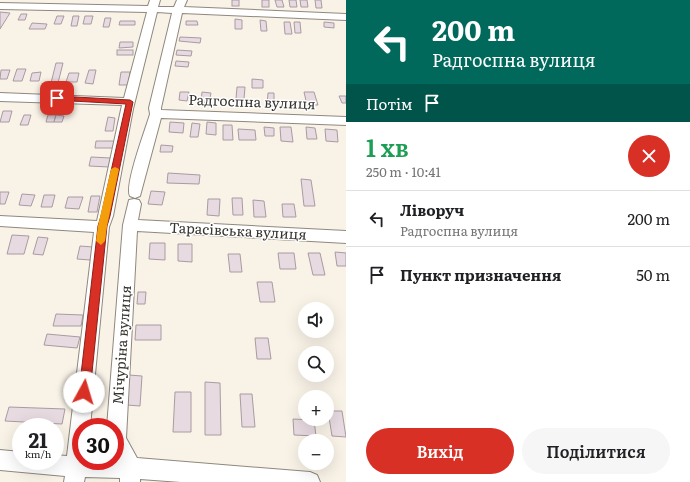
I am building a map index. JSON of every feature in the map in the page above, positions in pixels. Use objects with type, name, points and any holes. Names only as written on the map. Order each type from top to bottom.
[{"type":"street","points":[[75,474],[102,226],[106,216],[130,102],[153,5]]},
{"type":"street","points":[[0,6],[180,5],[346,17]]},
{"type":"street","name":"Мічуріна вулиця","points":[[131,475],[116,440],[130,225],[138,174],[156,114],[155,108],[180,5]]},
{"type":"street","points":[[0,97],[130,102]]},
{"type":"street","name":"Радгоспна вулиця","points":[[156,114],[346,121]]},
{"type":"street","points":[[0,222],[102,226]]},
{"type":"street","name":"Тарасівська вулиця","points":[[130,225],[346,237]]},
{"type":"street","points":[[0,460],[75,474],[310,482]]},
{"type":"building","points":[[232,0],[239,0],[239,6],[232,6]]},
{"type":"building","points":[[262,0],[269,0],[269,7],[262,7]]},
{"type":"building","points":[[275,0],[282,0],[284,7],[277,7]]},
{"type":"building","points":[[289,0],[296,0],[297,7],[290,7]]},
{"type":"building","points":[[300,0],[307,0],[308,7],[301,7]]},
{"type":"building","points":[[315,0],[321,0],[322,8],[316,8]]},
{"type":"building","points":[[0,12],[10,13],[0,29]]},
{"type":"building","points":[[21,14],[27,14],[25,20],[18,20]]},
{"type":"building","points":[[57,16],[64,16],[61,24],[54,24]]},
{"type":"building","points":[[73,16],[79,16],[77,26],[71,26]]},
{"type":"building","points":[[85,16],[93,16],[91,24],[83,24]]},
{"type":"building","points":[[105,18],[111,18],[109,27],[103,27]]},
{"type":"building","points":[[235,19],[242,20],[242,29],[235,29]]},
{"type":"building","points":[[260,20],[266,21],[267,31],[261,31]]},
{"type":"building","points":[[120,21],[135,21],[135,25],[119,25]]},
{"type":"building","points":[[186,21],[197,21],[198,25],[186,25]]},
{"type":"building","points":[[284,22],[290,22],[292,34],[285,34]]},
{"type":"building","points":[[294,22],[300,22],[301,33],[295,33]]},
{"type":"building","points":[[324,22],[334,23],[334,28],[324,27]]},
{"type":"building","points":[[32,23],[47,24],[45,29],[29,29]]},
{"type":"building","points":[[180,37],[201,38],[200,43],[179,41]]},
{"type":"building","points":[[120,42],[133,42],[133,47],[119,48]]},
{"type":"building","points":[[117,50],[133,50],[133,55],[117,55]]},
{"type":"building","points":[[177,50],[192,51],[191,56],[176,55]]},
{"type":"building","points":[[176,61],[189,62],[188,67],[175,66]]},
{"type":"building","points":[[56,63],[63,63],[58,83],[51,83]]},
{"type":"building","points":[[17,69],[26,69],[22,81],[13,81]]},
{"type":"building","points":[[1,70],[10,70],[7,79],[0,79]]},
{"type":"building","points":[[89,70],[96,70],[93,84],[85,83]]},
{"type":"building","points":[[41,72],[39,81],[30,81],[32,73]]},
{"type":"building","points":[[121,72],[130,72],[128,85],[119,85]]},
{"type":"building","points":[[69,73],[79,73],[77,82],[66,82]]},
{"type":"building","points":[[252,79],[263,80],[263,88],[252,88]]},
{"type":"building","points":[[237,87],[245,87],[244,99],[236,99]]},
{"type":"building","points":[[180,92],[189,92],[187,101],[179,100]]},
{"type":"building","points":[[202,92],[211,93],[209,103],[201,102]]},
{"type":"building","points":[[304,92],[314,92],[318,105],[307,105]]},
{"type":"building","points":[[268,93],[274,93],[274,106],[267,105]]},
{"type":"building","points":[[339,96],[346,96],[346,103],[342,103]]},
{"type":"building","points":[[3,111],[12,111],[9,122],[0,122]]},
{"type":"building","points":[[24,115],[31,115],[28,125],[20,125]]},
{"type":"building","points":[[48,115],[56,115],[54,122],[46,122]]},
{"type":"building","points":[[56,115],[64,116],[62,122],[54,122]]},
{"type":"building","points":[[108,117],[115,118],[113,131],[105,131]]},
{"type":"building","points":[[170,122],[184,123],[183,133],[169,132]]},
{"type":"building","points":[[207,122],[216,123],[216,135],[206,134]]},
{"type":"building","points":[[192,123],[200,124],[198,137],[190,137]]},
{"type":"building","points":[[223,125],[232,125],[233,140],[223,140]]},
{"type":"building","points":[[264,127],[274,128],[274,136],[265,136]]},
{"type":"building","points":[[280,127],[291,127],[293,142],[281,141]]},
{"type":"building","points":[[306,127],[315,128],[317,139],[307,139]]},
{"type":"building","points":[[238,129],[255,130],[256,140],[239,140]]},
{"type":"building","points":[[325,129],[337,130],[338,142],[326,141]]},
{"type":"building","points":[[96,141],[114,141],[113,148],[95,148]]},
{"type":"building","points":[[161,145],[173,146],[172,152],[160,152]]},
{"type":"building","points":[[91,157],[111,158],[109,167],[89,166]]},
{"type":"building","points":[[168,173],[200,175],[199,184],[167,183]]},
{"type":"building","points":[[301,179],[311,180],[315,206],[304,206]]},
{"type":"building","points":[[151,191],[165,192],[162,205],[148,204]]},
{"type":"building","points":[[0,192],[9,192],[5,204],[0,204]]},
{"type":"building","points":[[22,194],[35,195],[31,206],[19,205]]},
{"type":"building","points":[[44,195],[55,195],[52,207],[41,207]]},
{"type":"building","points":[[91,196],[100,196],[97,212],[88,212]]},
{"type":"building","points":[[68,197],[83,197],[79,209],[65,208]]},
{"type":"building","points":[[232,198],[242,198],[243,215],[233,215]]},
{"type":"building","points":[[208,199],[220,199],[219,216],[207,215]]},
{"type":"building","points":[[253,200],[264,201],[266,217],[254,217]]},
{"type":"building","points":[[282,204],[294,204],[296,217],[283,217]]},
{"type":"building","points":[[12,235],[29,236],[24,254],[7,254]]},
{"type":"building","points":[[38,237],[48,238],[43,255],[33,254]]},
{"type":"building","points":[[150,243],[165,243],[165,260],[149,259]]},
{"type":"building","points":[[178,244],[192,244],[192,262],[178,261]]},
{"type":"building","points":[[80,246],[93,247],[90,260],[77,259]]},
{"type":"building","points":[[335,252],[346,253],[346,266],[337,266]]},
{"type":"building","points":[[278,253],[294,253],[296,269],[280,269]]},
{"type":"building","points":[[308,253],[320,253],[325,275],[313,275]]},
{"type":"building","points":[[228,254],[240,254],[242,272],[230,272]]},
{"type":"building","points":[[257,282],[272,282],[275,302],[260,302]]},
{"type":"building","points":[[138,292],[146,292],[145,304],[137,304]]},
{"type":"building","points":[[56,314],[83,315],[81,326],[53,326]]},
{"type":"building","points":[[136,325],[161,325],[161,340],[135,340]]},
{"type":"building","points":[[47,334],[80,337],[77,348],[44,345]]},
{"type":"building","points":[[255,338],[268,338],[271,359],[257,359]]},
{"type":"building","points":[[129,375],[142,376],[140,406],[127,405]]},
{"type":"building","points":[[205,382],[220,383],[221,435],[205,435]]},
{"type":"building","points":[[175,392],[191,392],[191,432],[173,432]]},
{"type":"building","points":[[240,394],[252,394],[255,427],[242,427]]},
{"type":"building","points":[[9,407],[65,409],[63,418],[12,418],[12,421],[5,421]]},
{"type":"building","points":[[334,411],[342,411],[346,437],[334,436],[334,434],[332,434],[330,426],[334,426]]},
{"type":"building","points":[[293,419],[298,419],[298,426],[315,426],[316,434],[294,435]]},
{"type":"slow traffic","points":[[101,241],[102,226],[106,216],[115,169]]},
{"type":"route","points":[[57,98],[130,102],[127,109],[106,216],[102,226],[84,392]]}]
